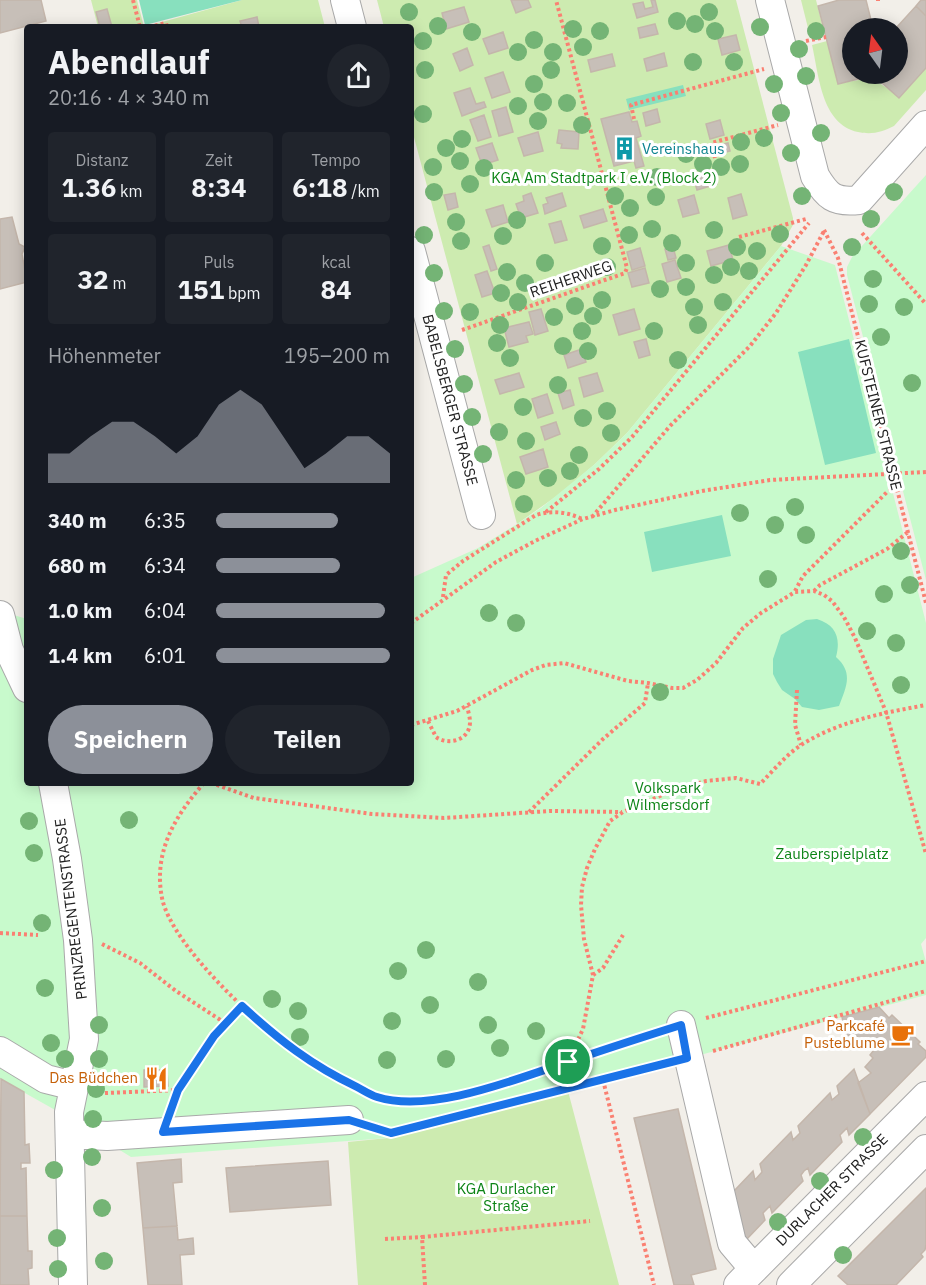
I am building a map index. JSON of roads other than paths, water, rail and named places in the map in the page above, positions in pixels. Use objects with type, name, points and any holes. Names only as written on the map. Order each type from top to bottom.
[{"type":"street","points":[[345,0],[351,24]]},
{"type":"street","points":[[770,0],[814,176],[823,189],[836,200],[859,200],[926,125]]},
{"type":"street","name":"BABELSBERGER STRASSE","points":[[414,262],[481,515]]},
{"type":"street","points":[[0,615],[9,650],[24,682]]},
{"type":"street","name":"PRINZREGENTENSTRASSE","points":[[54,786],[73,900],[82,990],[84,1039],[69,1112],[73,1285]]},
{"type":"street","points":[[681,1025],[732,1244],[746,1277]]},
{"type":"street","points":[[0,1051],[46,1079],[74,1086]]},
{"type":"street","name":"DURLACHER STRASSE","points":[[746,1277],[926,1096]]},
{"type":"street","points":[[70,1134],[107,1136],[349,1120]]},
{"type":"street","points":[[791,1285],[926,1149]]},
{"type":"place","name":"Vereinshaus","points":[[624,149]]},
{"type":"place","name":"Parkcafé Pusteblume","points":[[903,1035]]},
{"type":"place","name":"Das Büdchen","points":[[156,1078]]},
{"type":"park label","name":"KGA Am Stadtpark I e.V. (Block 2)","points":[[604,178]]},
{"type":"park label","name":"Volkspark Wilmersdorf","points":[[668,796]]},
{"type":"park label","name":"Zauberspielplatz","points":[[832,854]]},
{"type":"park label","name":"KGA Durlacher Straße","points":[[506,1198]]}]
